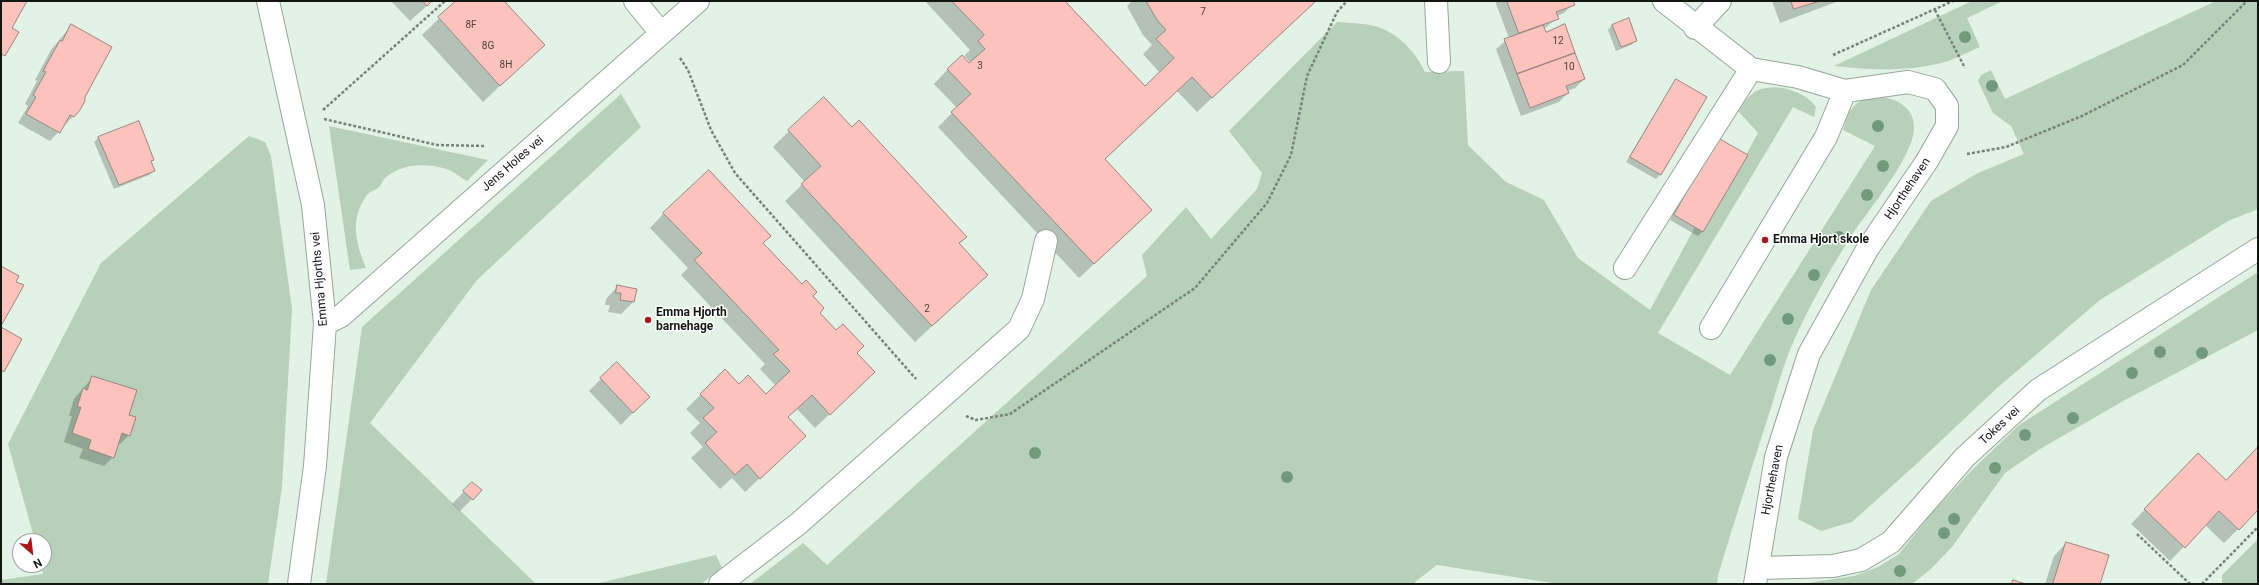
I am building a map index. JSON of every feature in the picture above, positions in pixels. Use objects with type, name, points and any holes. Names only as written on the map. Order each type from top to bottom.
[{"type":"street","name":"Emma Hjorths vei","points":[[268,1],[313,205],[325,324],[315,466],[299,584]]},
{"type":"street","points":[[635,1],[661,33]]},
{"type":"street","name":"Jens Holes vei","points":[[325,324],[341,316],[698,1]]},
{"type":"street","points":[[1436,1],[1439,62]]},
{"type":"street","name":"Hjorthehaven","points":[[1664,1],[1695,28],[1751,69],[1798,77],[1845,91],[1908,82],[1935,89],[1947,106],[1947,126],[1927,161],[1868,248],[1809,354],[1776,457],[1756,576]]},
{"type":"street","points":[[1695,28],[1720,1]]},
{"type":"street","points":[[1625,268],[1751,69]]},
{"type":"street","points":[[1711,328],[1826,137],[1845,91]]},
{"type":"street","points":[[720,584],[798,524],[938,403],[1019,329],[1033,300],[1046,241]]},
{"type":"street","name":"Tokes vei","points":[[1756,576],[1833,566],[1861,560],[1890,542],[1966,457],[2038,390],[2258,249]]},
{"type":"path","points":[[315,117],[445,1]]},
{"type":"path","points":[[661,33],[688,70],[711,130],[735,173],[938,403],[976,420],[1010,414],[1194,288],[1267,203],[1291,155],[1307,76],[1337,12],[1347,1]]},
{"type":"path","points":[[1798,77],[1832,56],[1953,1]]},
{"type":"path","points":[[1927,161],[2006,147],[2082,116],[2183,64],[2247,1]]},
{"type":"path","points":[[1935,10],[1965,68]]},
{"type":"path","points":[[293,112],[437,145],[533,146]]},
{"type":"path","points":[[2202,584],[2258,527]]},
{"type":"path","points":[[2138,534],[2190,584]]},
{"type":"green space","points":[[1972,1],[2003,1],[1967,18],[1980,47],[1946,62],[1914,68],[1874,69],[1834,66]]},
{"type":"green space","points":[[2216,1],[2258,1],[2258,209],[2228,221],[2100,300],[1997,388],[1852,522],[1821,531],[1798,519],[1813,430],[1871,290],[1931,201],[1978,173],[2024,154],[2011,126],[1993,113],[1978,81],[1981,75],[1991,70],[2005,99]]},
{"type":"green space","points":[[1337,22],[1375,26],[1391,33],[1411,50],[1425,72],[1464,71],[1468,145],[1506,182],[1544,200],[1578,258],[1650,310],[1695,227],[1703,232],[1758,133],[1738,111],[1746,100],[1759,90],[1777,87],[1795,92],[1811,101],[1816,107],[1814,117],[1793,107],[1658,333],[1730,375],[1875,146],[1843,130],[1850,111],[1854,106],[1862,101],[1881,97],[1892,99],[1908,110],[1913,119],[1914,130],[1906,154],[1889,183],[1853,233],[1828,274],[1805,316],[1788,354],[1730,535],[1718,575],[1717,584],[1559,584],[1437,565],[1415,582],[1415,584],[750,584],[803,543],[827,565],[1147,276],[1142,255],[1186,207],[1211,239],[1257,189],[1262,173],[1229,131]]},
{"type":"green space","points":[[621,94],[641,127],[477,280],[370,423],[536,584],[326,584],[362,327]]},
{"type":"green space","points":[[329,126],[488,160],[467,181],[449,170],[422,165],[405,167],[390,174],[384,179],[378,188],[368,194],[361,204],[356,222],[356,232],[359,250],[366,268],[350,270]]},
{"type":"green space","points":[[249,136],[265,142],[271,156],[292,309],[282,487],[268,584],[1,584],[1,580],[43,573],[52,573],[52,533],[33,533],[8,444],[101,263]]},
{"type":"green space","points":[[2258,272],[2258,330],[2125,400],[2040,449],[2005,473],[1952,547],[1931,569],[1912,584],[1801,584],[1854,576],[1878,567],[1899,554],[1931,514],[1971,471],[2019,425]]},
{"type":"green space","points":[[2258,539],[2258,584],[2222,584],[2222,575]]},
{"type":"green space","points":[[716,555],[722,568],[701,584],[595,584]]},
{"type":"building","points":[[1,1],[27,1],[12,28],[19,32],[5,56],[1,54]]},
{"type":"building","points":[[423,1],[432,1],[427,6]]},
{"type":"building","points":[[456,1],[504,1],[545,45],[500,86],[438,17]]},
{"type":"building","points":[[952,1],[1065,1],[1145,86],[1174,58],[1156,39],[1166,30],[1157,20],[1146,1],[1316,1],[1212,98],[1192,77],[1105,159],[1152,210],[1094,264],[951,112],[971,94],[947,69],[962,55],[969,63],[985,49],[978,41],[984,35]]},
{"type":"building","points":[[1507,1],[1573,1],[1575,5],[1556,12],[1559,19],[1519,33]]},
{"type":"building","points":[[1791,1],[1820,1],[1794,9]]},
{"type":"building","points":[[1629,18],[1637,41],[1621,47],[1612,25]]},
{"type":"building","points":[[71,24],[112,47],[85,97],[85,101],[80,110],[74,117],[70,115],[60,133],[26,114],[36,97],[33,95],[46,72],[43,71],[60,40],[62,41]]},
{"type":"building","points":[[1565,24],[1575,53],[1517,74],[1504,39],[1543,25],[1546,32]]},
{"type":"building","points":[[1575,53],[1585,79],[1566,86],[1569,93],[1530,108],[1517,74]]},
{"type":"building","points":[[1676,79],[1707,97],[1661,175],[1630,157]]},
{"type":"building","points":[[824,97],[852,127],[859,120],[967,237],[959,243],[988,275],[932,326],[801,184],[821,166],[788,130]]},
{"type":"building","points":[[139,121],[154,160],[151,161],[155,171],[119,185],[98,137]]},
{"type":"building","points":[[1718,138],[1748,155],[1703,232],[1674,215]]},
{"type":"building","points":[[709,170],[771,236],[763,243],[802,284],[806,280],[817,292],[813,296],[824,308],[820,313],[836,330],[843,324],[864,346],[857,353],[875,372],[830,415],[812,395],[788,417],[806,436],[760,479],[747,464],[735,475],[705,443],[717,432],[703,418],[714,408],[700,394],[725,369],[739,384],[748,375],[766,394],[790,371],[773,354],[779,350],[694,260],[702,253],[663,213]]},
{"type":"building","points":[[1,266],[19,276],[16,282],[24,285],[1,326]]},
{"type":"building","points":[[617,285],[637,289],[634,302],[620,300],[621,293],[616,293]]},
{"type":"building","points":[[1,327],[22,339],[4,372],[1,370]]},
{"type":"building","points":[[617,362],[650,397],[633,413],[600,378]]},
{"type":"building","points":[[92,376],[137,390],[129,415],[136,417],[130,436],[122,433],[114,458],[88,449],[91,440],[72,433],[81,407],[77,407],[83,388],[87,390]]},
{"type":"building","points":[[2258,447],[2258,510],[2239,530],[2219,511],[2185,548],[2144,509],[2198,453],[2226,480]]},
{"type":"building","points":[[472,482],[482,490],[473,500],[463,491]]},
{"type":"building","points":[[2066,542],[2109,555],[2100,584],[2053,584]]},
{"type":"building","points":[[2013,580],[2026,584],[2012,584]]},
{"type":"place","name":"Emma Hjort skole","points":[[1765,240]]},
{"type":"place","name":"Emma Hjorth barnehage","points":[[648,320]]}]
